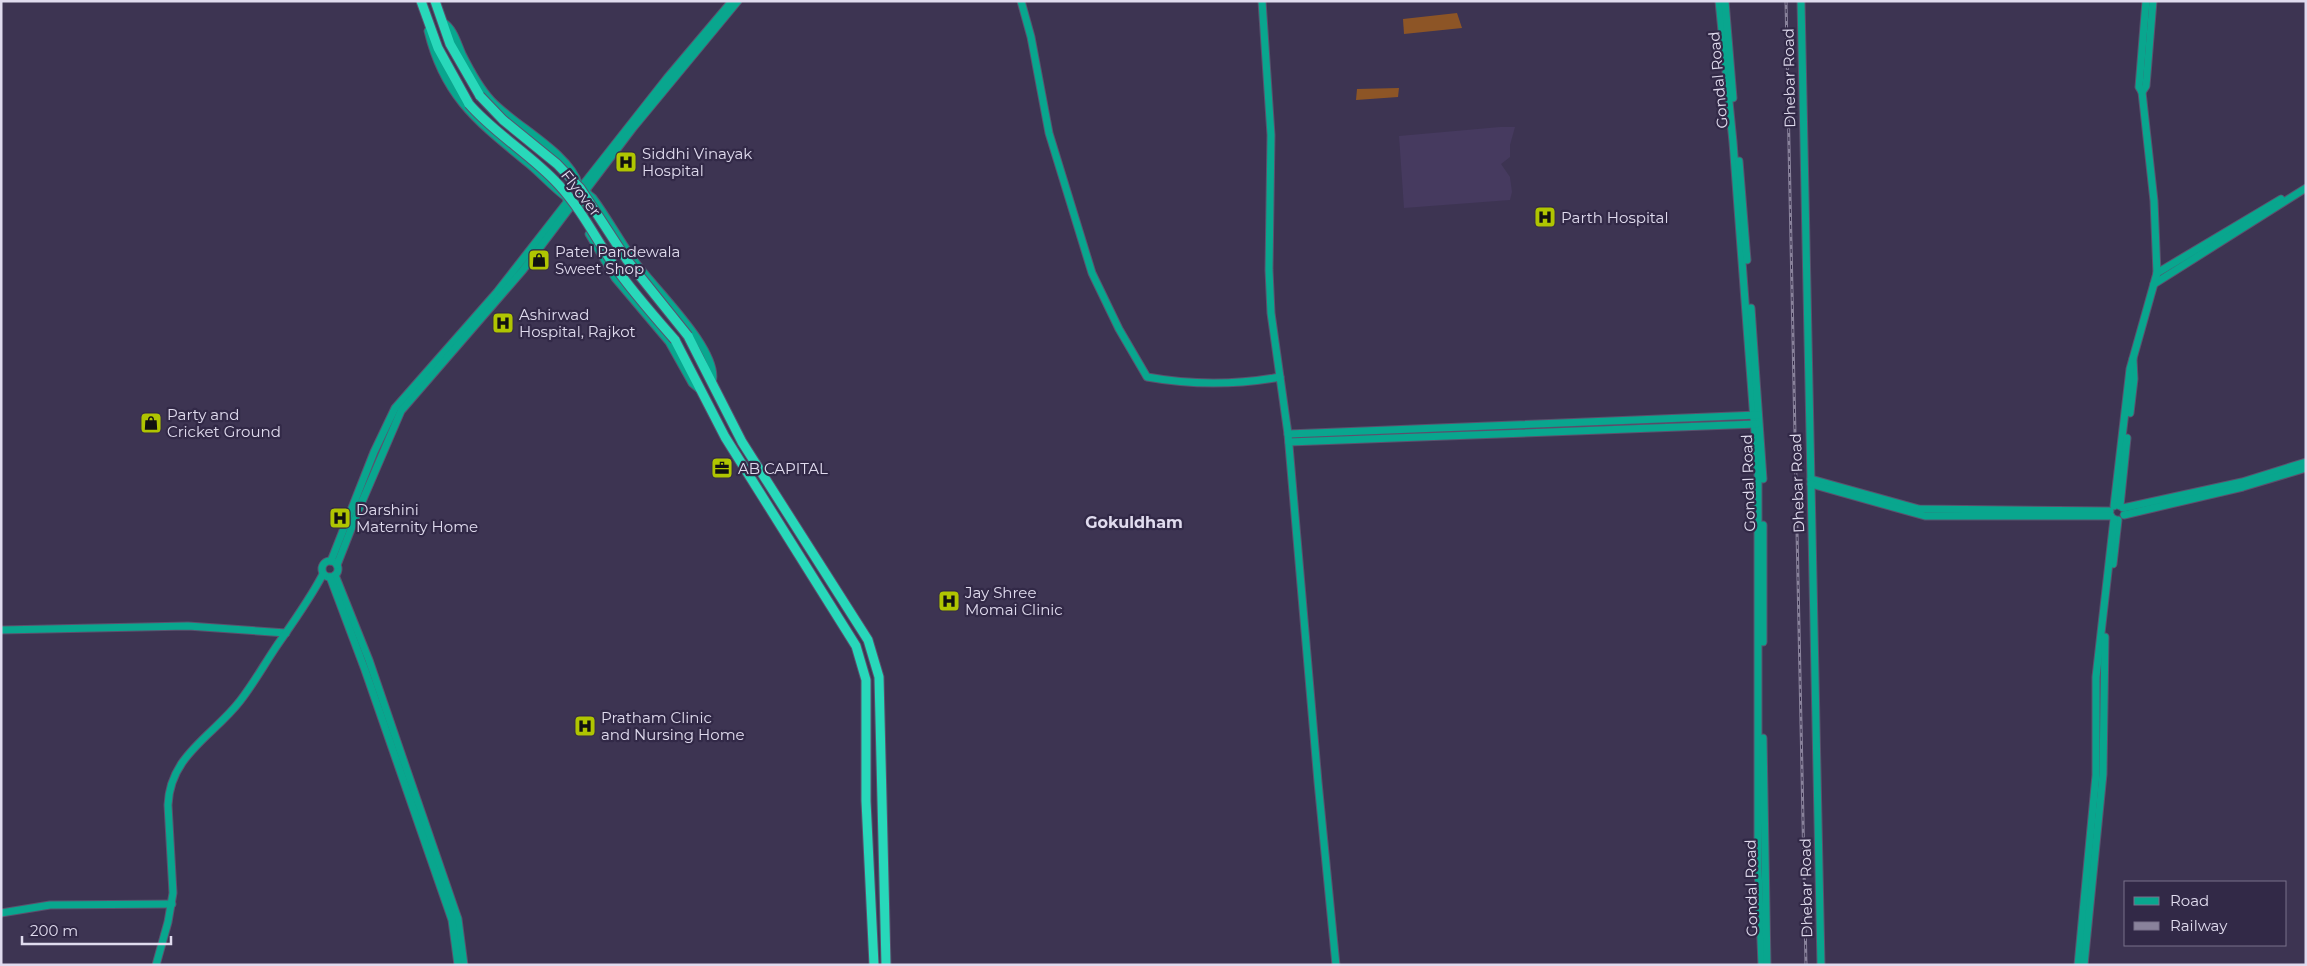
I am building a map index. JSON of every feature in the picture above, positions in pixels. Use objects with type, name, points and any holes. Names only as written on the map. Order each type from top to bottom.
[{"type":"highway","name":"Flyover","points":[[421,1],[450,74],[469,104],[489,126],[560,185],[581,213],[619,273],[675,340],[725,437],[814,582],[856,646],[866,680],[866,801],[874,965]]},
{"type":"highway","name":"Flyover","points":[[435,1],[462,68],[480,96],[503,120],[557,164],[580,188],[638,274],[688,336],[742,442],[868,640],[879,678],[886,965]]},
{"type":"highway","points":[[814,582],[818,576],[826,576]]},
{"type":"highway","points":[[823,596],[832,602],[838,595]]},
{"type":"street","points":[[570,202],[585,202],[584,189],[662,84],[732,1]]},
{"type":"street","points":[[584,189],[738,1]]},
{"type":"street","points":[[1021,1],[1031,36],[1049,133],[1092,273],[1119,330],[1147,377],[1177,382],[1244,384],[1280,377]]},
{"type":"street","points":[[1262,1],[1271,134],[1271,313],[1289,438],[1318,782],[1336,965]]},
{"type":"street","name":"Gondal Road","points":[[1719,1],[1756,415],[1763,466],[1764,850],[1767,965]]},
{"type":"street","name":"Gondal Road","points":[[1725,1],[1756,415]]},
{"type":"street","name":"Dhebar Road","points":[[1801,1],[1821,965]]},
{"type":"street","points":[[2084,965],[2103,774],[2103,669],[2106,617],[2130,369],[2157,273],[2154,201],[2142,92],[2139,87],[2146,1]]},
{"type":"street","points":[[2142,92],[2146,86],[2153,1]]},
{"type":"street","points":[[429,22],[427,29],[437,59],[467,111],[488,132],[570,202],[615,278],[669,342],[692,383],[702,390]]},
{"type":"street","points":[[442,22],[451,30],[474,78],[488,96],[557,156],[576,175],[584,189],[594,198],[636,263],[697,338],[712,369],[712,384]]},
{"type":"street","points":[[2157,273],[2306,184]]},
{"type":"street","points":[[156,965],[172,904],[173,884],[168,805],[169,792],[178,766],[194,746],[238,704],[316,588],[325,584],[401,410],[518,277],[570,202],[569,188],[584,189]]},
{"type":"street","points":[[2154,284],[2306,188]]},
{"type":"street","points":[[1289,438],[1756,415]]},
{"type":"street","points":[[1289,438],[1757,424]]},
{"type":"street","name":"Gondal Road","points":[[1757,424],[1760,926],[1762,965]]},
{"type":"street","points":[[2117,513],[2242,482],[2306,462]]},
{"type":"street","points":[[1811,481],[1925,516],[2117,513],[2243,487],[2306,468]]},
{"type":"street","points":[[2078,965],[2096,775],[2096,678],[2117,513]]},
{"type":"street","points":[[334,563],[325,562],[322,566],[329,576],[369,660],[458,919],[464,965]]},
{"type":"street","points":[[329,576],[365,670],[452,920],[458,965]]},
{"type":"street","points":[[1,630],[188,626],[242,628],[286,633]]},
{"type":"street","points":[[2,913],[50,905],[172,904]]},
{"type":"shaded area","points":[[1457,13],[1462,28],[1404,34],[1403,19]]},
{"type":"shaded area","points":[[1399,88],[1398,97],[1356,100],[1357,89]]},
{"type":"shaded area","points":[[1515,127],[1510,145],[1510,157],[1501,164],[1510,177],[1512,192],[1510,200],[1404,208],[1399,136]]},
{"type":"railway","points":[[1786,1],[1806,965]]},
{"type":"place","name":"Siddhi Vinayak Hospital","points":[[626,162]]},
{"type":"place","name":"Parth Hospital","points":[[1545,217]]},
{"type":"place","name":"Patel Pandewala Sweet Shop","points":[[539,260]]},
{"type":"place","name":"Ashirwad Hospital, Rajkot","points":[[503,323]]},
{"type":"place","name":"Party and Cricket Ground","points":[[151,423]]},
{"type":"place","name":"AB CAPITAL","points":[[722,468]]},
{"type":"place","name":"Darshini Maternity Home","points":[[340,518]]},
{"type":"place","name":"Jay Shree Momai Clinic","points":[[949,601]]},
{"type":"place","name":"Pratham Clinic and Nursing Home","points":[[585,726]]},
{"type":"district","name":"Gokuldham","points":[[1134,522]]}]
